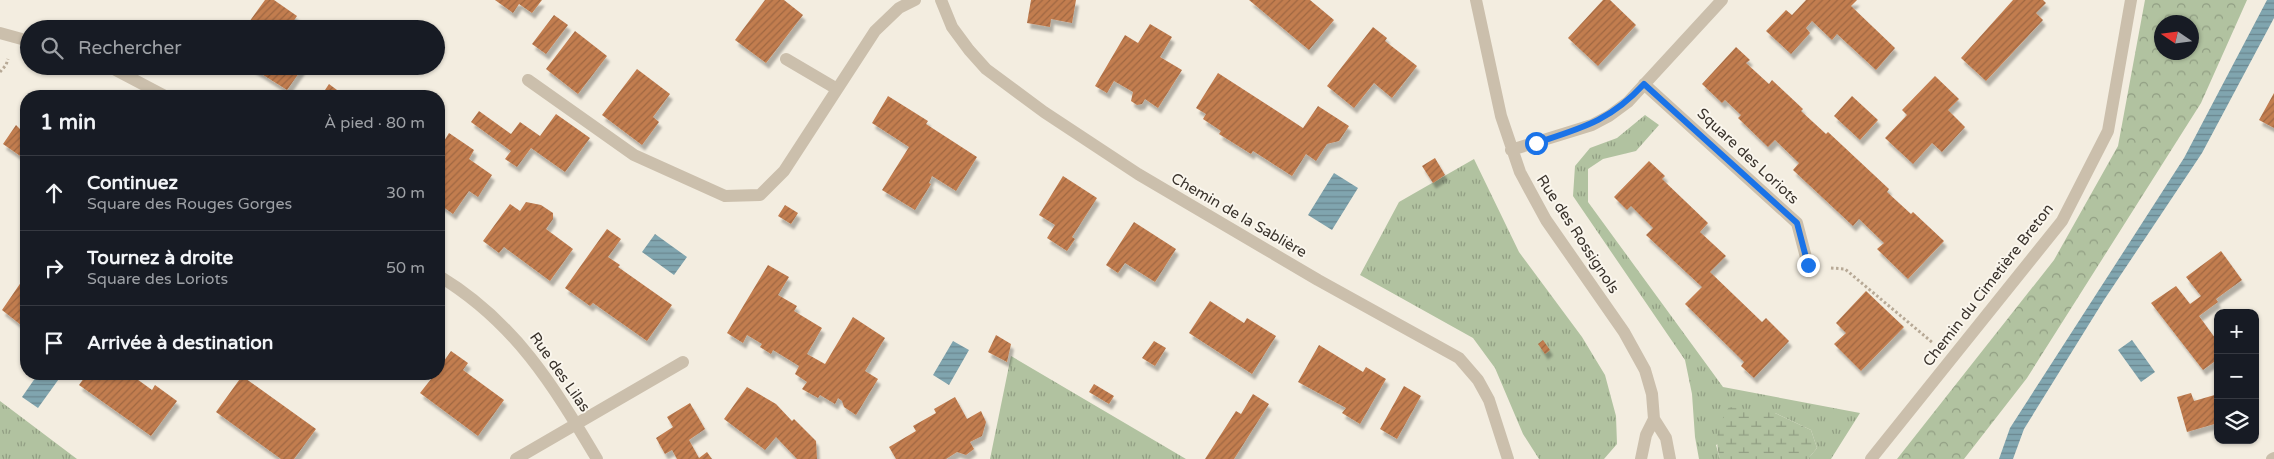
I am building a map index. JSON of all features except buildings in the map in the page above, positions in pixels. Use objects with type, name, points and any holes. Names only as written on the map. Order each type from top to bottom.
[{"type":"street","points":[[528,80],[634,155],[724,196],[760,194],[784,171],[875,31],[899,8],[915,0]]},
{"type":"street","name":"Chemin de la Sablière","points":[[942,0],[952,27],[986,70],[1044,112],[1146,179],[1318,280],[1459,358],[1478,380],[1489,400],[1508,459]]},
{"type":"street","name":"Rue des Rossignols","points":[[1476,0],[1492,79],[1511,150],[1531,195],[1546,220],[1634,349],[1645,370],[1652,394],[1654,419],[1666,438],[1670,459]]},
{"type":"street","points":[[1511,150],[1592,124],[1609,116],[1628,102],[1722,0]]},
{"type":"street","name":"Chemin du Cimetière Breton","points":[[1871,459],[2062,221],[2108,131],[2131,0]]},
{"type":"street","points":[[0,33],[20,39]]},
{"type":"street","points":[[786,59],[837,89]]},
{"type":"street","points":[[125,75],[154,90]]},
{"type":"street","name":"Square des Loriots","points":[[1644,84],[1797,223],[1808,265]]},
{"type":"street","name":"Rue des Lilas","points":[[445,280],[483,307],[525,348],[577,425],[597,459]]},
{"type":"street","points":[[516,459],[683,362]]},
{"type":"street","name":"Rue des Rossignols","points":[[1640,459],[1646,435],[1654,419]]},
{"type":"path","points":[[1808,265],[1845,269],[1952,358]]},
{"type":"green space","points":[[2145,0],[2247,0],[2201,103],[2027,378],[1964,459],[1897,459],[2054,260],[2118,146]]},
{"type":"green space","points":[[1645,115],[1659,125],[1636,151],[1603,159],[1588,169],[1588,202],[1723,387],[1860,413],[1831,459],[1808,459],[1817,448],[1811,430],[1775,413],[1716,445],[1720,459],[1699,459],[1695,437],[1692,394],[1685,360],[1573,196],[1575,166],[1590,148],[1617,138]]},
{"type":"green space","points":[[1474,159],[1519,252],[1582,337],[1605,375],[1616,416],[1617,444],[1604,459],[1539,459],[1523,434],[1495,368],[1473,338],[1360,275],[1399,202]]},
{"type":"green space","points":[[1011,356],[1186,459],[990,459]]},
{"type":"green space","points":[[0,401],[77,459],[0,459]]},
{"type":"green space","points":[[1729,407],[1775,413],[1811,430],[1817,448],[1808,459],[1720,459],[1717,445],[1718,432],[1722,419]]},
{"type":"water","points":[[2267,0],[2274,0],[2274,18],[2202,153],[2104,300],[2024,429],[2013,459],[1999,459],[2010,428],[2184,158]]},
{"type":"water","points":[[1334,173],[1358,188],[1332,230],[1308,215]]},
{"type":"water","points":[[655,234],[687,257],[674,275],[642,252]]},
{"type":"water","points":[[2132,340],[2155,372],[2141,382],[2118,350]]},
{"type":"water","points":[[953,341],[969,350],[949,385],[933,375]]},
{"type":"water","points":[[34,380],[58,380],[38,408],[22,397]]},
{"type":"route","points":[[1536,143],[1563,135],[1609,116],[1628,102],[1644,84],[1797,223],[1808,265]]}]
